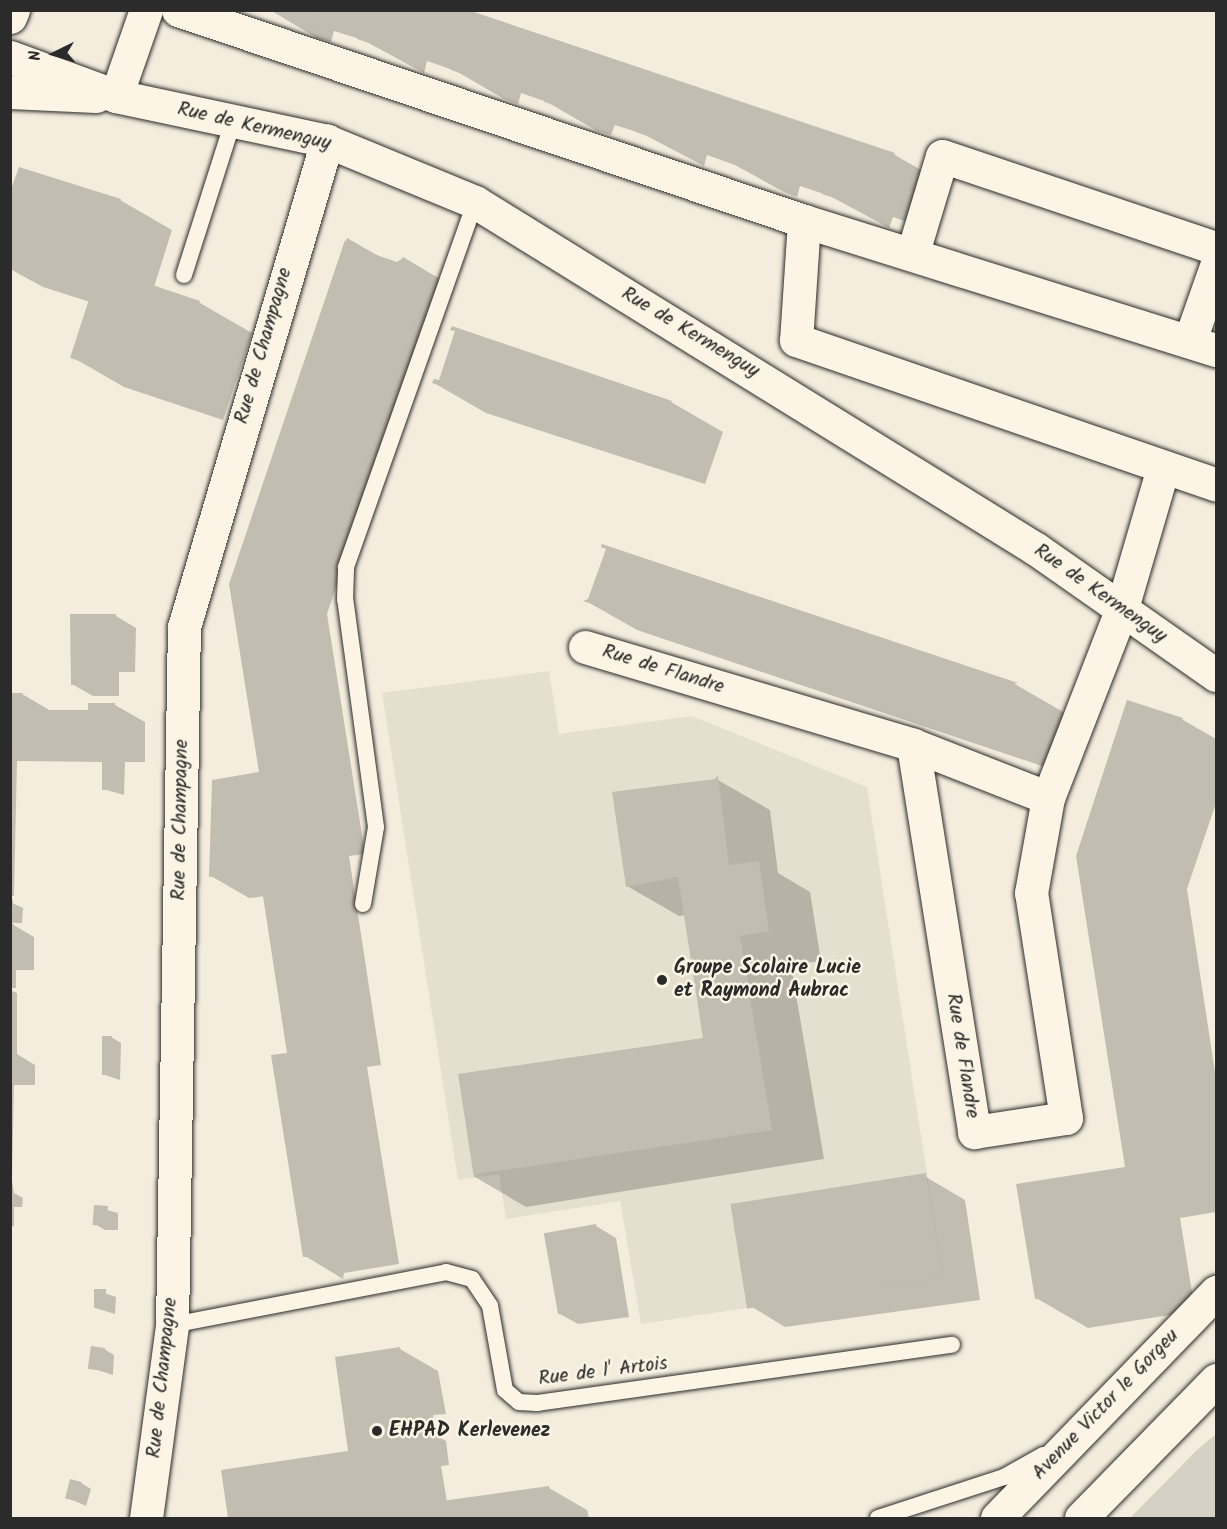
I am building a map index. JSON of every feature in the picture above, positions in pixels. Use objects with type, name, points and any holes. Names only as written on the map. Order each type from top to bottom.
[{"type":"street","points":[[10,17],[13,10]]},
{"type":"street","points":[[116,96],[147,10]]},
{"type":"street","points":[[178,10],[804,221],[912,252],[1203,345],[1216,266]]},
{"type":"street","name":"Rue de Kermenguy","points":[[10,57],[116,96],[327,141],[475,202],[790,394],[1122,608],[1216,675]]},
{"type":"street","name":"Rue de Kermenguy","points":[[10,92],[116,96]]},
{"type":"street","name":"Rue de Champagne","points":[[146,1518],[172,1325],[184,627],[327,141]]},
{"type":"street","points":[[912,252],[942,156],[1216,248]]},
{"type":"street","points":[[790,394],[804,221]]},
{"type":"street","points":[[796,340],[1216,485]]},
{"type":"street","name":"Rue de Flandre","points":[[913,745],[974,1132],[1066,1118],[1031,892],[1048,798],[1122,608],[1163,468]]},
{"type":"street","name":"Rue de Flandre","points":[[585,647],[913,745],[1048,798]]},
{"type":"street","name":"Avenue Victor le Gorgeu","points":[[997,1518],[1216,1292]]},
{"type":"street","points":[[1081,1518],[1216,1380]]},
{"type":"lane","points":[[184,275],[233,121]]},
{"type":"lane","points":[[363,904],[376,827],[345,599],[346,567],[475,202]]},
{"type":"lane","name":"Rue de l' Artois","points":[[172,1325],[446,1272],[472,1280],[490,1306],[505,1390],[519,1402],[537,1403],[952,1346]]},
{"type":"lane","points":[[878,1518],[1004,1477],[1084,1428]]},
{"type":"shaded area","name":"Groupe Scolaire Lucie et Raymond Aubrac","points":[[549,671],[559,734],[692,716],[867,787],[943,1278],[641,1324],[620,1201],[506,1219],[499,1174],[458,1180],[382,693]]},
{"type":"shaded area","points":[[1216,1434],[1216,1518],[1130,1518],[1196,1451]]},
{"type":"building","points":[[309,10],[468,10],[895,153],[879,201],[840,188],[837,199],[822,194],[826,184],[748,157],[745,168],[730,163],[733,153],[655,126],[651,137],[636,132],[639,121],[562,96],[559,106],[544,102],[547,91],[469,64],[465,75],[451,70],[454,60],[375,33],[372,44],[357,39],[361,28]]},
{"type":"building","points":[[19,167],[121,199],[99,267],[200,301],[170,391],[70,358],[92,290],[10,265],[10,192]]},
{"type":"building","points":[[345,240],[347,245],[397,262],[401,259],[289,591],[327,832],[311,835],[343,1043],[329,1046],[362,1247],[359,1243],[306,1251],[307,1257],[303,1257],[271,1055],[287,1053],[255,844],[227,848],[231,874],[209,877],[212,780],[259,772],[229,584]]},
{"type":"building","points":[[452,326],[672,401],[653,455],[432,383],[434,379],[439,380],[455,331],[450,330]]},
{"type":"building","points":[[602,544],[1018,683],[1013,684],[996,735],[998,740],[583,601],[588,599],[606,549],[601,547]]},
{"type":"building","points":[[70,614],[116,614],[116,661],[99,661],[99,685],[71,685]]},
{"type":"building","points":[[10,693],[23,693],[22,710],[88,710],[88,703],[115,703],[115,790],[102,790],[102,746],[10,745]]},
{"type":"building","points":[[1127,700],[1183,718],[1135,859],[1185,1179],[1129,1188],[1144,1282],[1035,1299],[1016,1184],[1125,1167],[1076,856]]},
{"type":"building","points":[[718,775],[729,865],[759,861],[769,931],[740,936],[772,1130],[477,1174],[474,1178],[458,1074],[703,1038],[678,877],[626,887],[612,792],[715,779]]},
{"type":"building","points":[[10,900],[13,900],[13,918],[10,918]]},
{"type":"building","points":[[10,924],[14,924],[14,959],[10,959]]},
{"type":"building","points":[[102,1036],[112,1036],[112,1075],[102,1075]]},
{"type":"building","points":[[10,1052],[15,1052],[15,1074],[10,1074]]},
{"type":"building","points":[[926,1173],[943,1278],[747,1309],[730,1204]]},
{"type":"building","points":[[94,1205],[108,1206],[107,1226],[93,1225]]},
{"type":"building","points":[[596,1224],[610,1305],[558,1314],[544,1233]]},
{"type":"building","points":[[94,1289],[106,1289],[106,1308],[94,1308]]},
{"type":"building","points":[[91,1346],[105,1348],[102,1371],[88,1369]]},
{"type":"building","name":"EHPAD Kerlevenez","points":[[400,1347],[408,1392],[395,1394],[399,1419],[407,1418],[412,1443],[403,1444],[413,1505],[549,1486],[554,1518],[228,1518],[221,1470],[348,1451],[335,1357]]},
{"type":"building","points":[[70,1479],[82,1482],[77,1501],[65,1498]]},
{"type":"place","name":"Groupe Scolaire Lucie et Raymond Aubrac","points":[[662,980]]},
{"type":"place","name":"EHPAD Kerlevenez","points":[[377,1431]]}]
